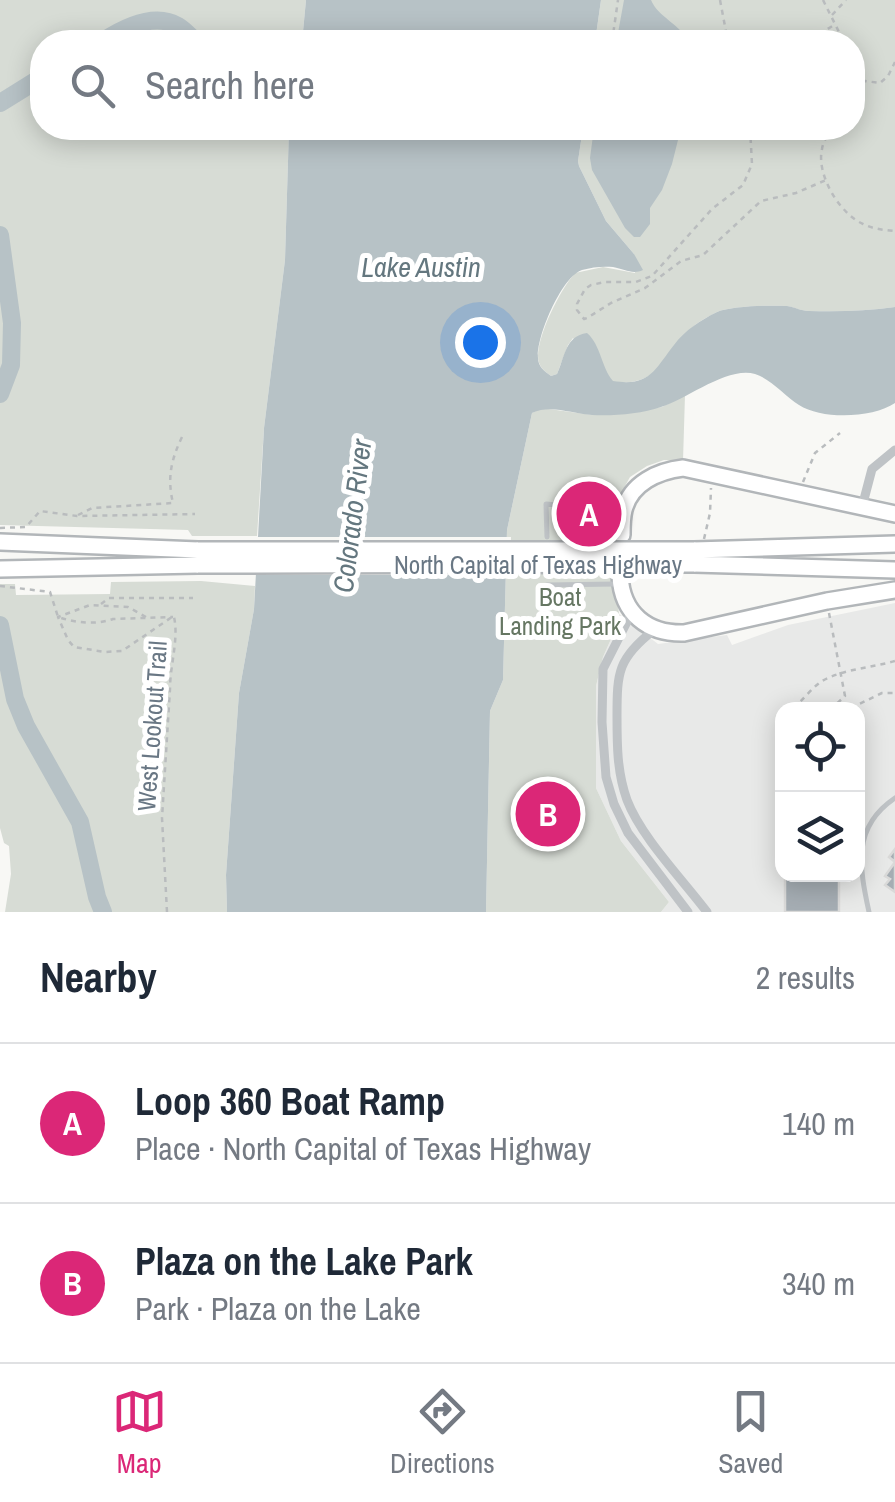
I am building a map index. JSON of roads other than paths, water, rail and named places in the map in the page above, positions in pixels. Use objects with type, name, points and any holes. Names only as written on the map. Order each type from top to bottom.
[{"type":"highway","points":[[622,535],[628,498],[652,474],[683,468],[895,514]]},
{"type":"highway","name":"North Capital of Texas Highway","points":[[0,542],[198,557]]},
{"type":"highway","name":"North Capital of Texas Highway","points":[[0,569],[198,557],[696,555],[895,544]]},
{"type":"highway","name":"North Capital of Texas Highway","points":[[696,555],[895,570]]},
{"type":"highway","points":[[620,580],[632,612],[642,623],[669,634],[895,590]]},
{"type":"street","points":[[862,506],[872,469],[895,450]]},
{"type":"street","points":[[632,612],[603,668],[606,777],[628,833],[688,912]]},
{"type":"street","points":[[654,630],[630,652],[620,668],[620,777],[638,820],[707,912]]},
{"type":"lane","points":[[547,537],[546,504],[623,511]]},
{"type":"lane","points":[[504,622],[544,622],[547,585],[620,580]]},
{"type":"lane","points":[[869,912],[862,844],[870,822],[895,798]]},
{"type":"water","points":[[306,0],[601,0],[597,30],[303,30]]},
{"type":"water","points":[[624,0],[651,0],[680,30],[619,30]]},
{"type":"water","name":"Lake Austin","points":[[289,140],[581,140],[579,166],[606,221],[643,270],[590,268],[566,283],[538,348],[539,363],[551,376],[557,374],[574,338],[587,333],[613,381],[625,382],[644,379],[688,330],[723,310],[771,306],[806,311],[895,307],[895,403],[874,412],[834,415],[809,410],[767,380],[744,373],[645,411],[600,415],[547,409],[532,413],[507,530],[503,680],[490,711],[486,912],[227,912],[226,875],[239,693],[254,609],[264,428],[285,260]]},
{"type":"water","points":[[592,140],[678,140],[662,190],[650,208],[650,224],[640,237],[634,237],[625,228],[592,170]]},
{"type":"waterway","points":[[124,30],[149,21],[169,22],[183,30]]},
{"type":"waterway","points":[[0,103],[30,84]]},
{"type":"waterway","points":[[0,235],[12,323],[11,365],[0,394]]},
{"type":"waterway","points":[[0,625],[15,699],[80,822],[103,912]]},
{"type":"place","name":"Loop 360 Boat Ramp","points":[[589,514]]},
{"type":"place","name":"Plaza on the Lake Park","points":[[548,814]]},
{"type":"water label","name":"Colorado River","points":[[352,516]]},
{"type":"park label","name":"Boat Landing Park","points":[[560,612]]}]
